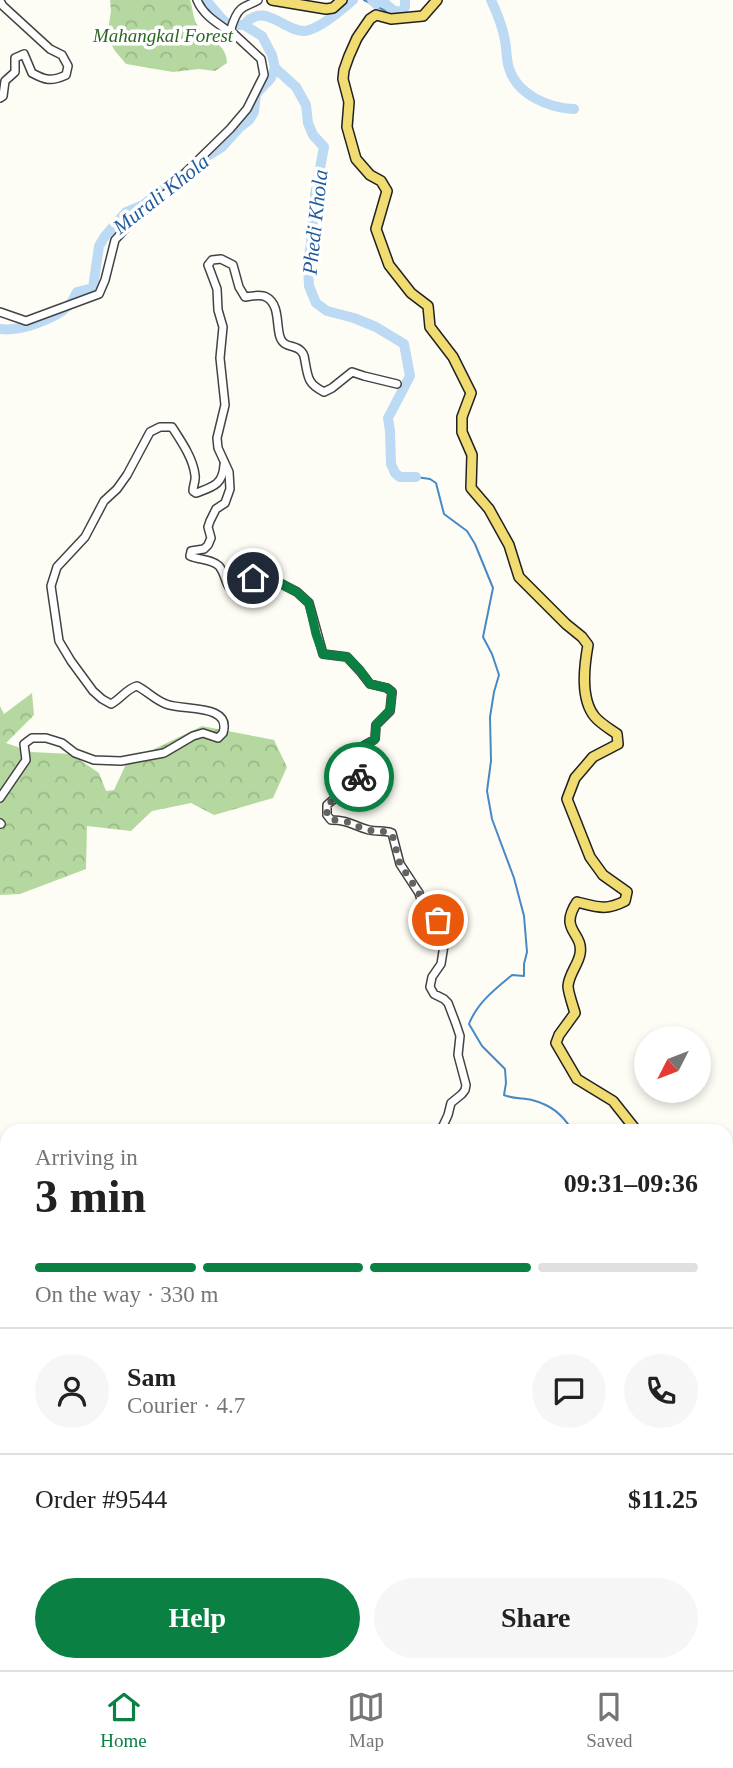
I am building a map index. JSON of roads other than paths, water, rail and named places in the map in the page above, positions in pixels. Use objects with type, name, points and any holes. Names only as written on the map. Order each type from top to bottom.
[{"type":"main road","points":[[272,0],[326,9],[342,0]]},
{"type":"main road","points":[[437,0],[423,16],[391,19],[376,15],[370,19],[357,38],[344,70],[343,79],[349,102],[347,127],[356,159],[370,175],[381,181],[387,191],[376,229],[389,265],[411,293],[428,306],[430,327],[453,357],[471,393],[462,417],[462,432],[472,455],[471,488],[489,509],[509,545],[519,576],[588,645],[584,666],[586,701],[596,718],[617,734],[618,744],[593,757],[575,778],[567,799],[590,857],[603,874],[627,892],[625,901],[611,908],[577,902],[569,913],[570,924],[581,953],[568,985],[575,1013],[556,1043],[577,1079],[612,1101],[631,1124]]},
{"type":"street","points":[[0,312],[26,321],[99,295],[115,240],[135,218],[173,188],[247,109],[264,75],[261,59],[231,29],[213,21],[197,0]]},
{"type":"street","points":[[231,29],[242,8],[258,0]]},
{"type":"street","points":[[0,1],[50,49],[62,55],[68,66],[66,75],[46,80],[32,73],[24,54],[15,58],[15,72],[5,81],[3,96],[0,98]]},
{"type":"street","points":[[0,798],[26,760],[24,744],[32,738],[46,738],[62,743],[75,753],[94,760],[121,761],[164,753],[202,733],[218,738],[223,733],[225,723],[221,716],[191,707],[169,706],[137,686],[111,704],[102,699],[93,691],[59,641],[51,586],[57,567],[85,537],[104,501],[127,475],[150,432],[160,427],[172,427],[195,472],[196,480],[192,487],[196,493],[216,485],[222,479],[225,468],[217,439],[225,405],[220,358],[223,327],[218,310],[217,289],[208,265],[212,260],[221,258],[233,265],[239,287],[245,297],[264,295],[269,298],[275,307],[280,339],[286,346],[299,349],[304,354],[309,382],[315,387],[324,392],[352,372],[397,384]]},
{"type":"street","points":[[218,448],[226,462],[230,480],[229,497],[216,509],[210,521],[208,527],[211,538],[208,545],[204,550],[191,551],[190,556],[216,563],[229,588],[235,593],[243,592],[253,578],[261,575],[297,592],[309,603],[323,654],[347,657],[370,684],[392,692],[390,710],[376,725],[375,739],[361,746],[353,759],[359,775],[356,782],[327,805],[327,815],[331,820],[343,820],[371,831],[379,830],[392,834],[400,864],[419,893],[423,906],[438,920],[443,930],[441,964],[430,987],[434,994],[448,1003],[456,1024],[460,1036],[458,1055],[466,1085],[463,1094],[451,1103],[444,1124]]},
{"type":"waterway","name":"Murali Khola","points":[[198,162],[222,147],[249,120],[254,112],[256,94],[271,78],[275,68],[272,55],[262,36],[244,25],[229,25],[206,0]]},
{"type":"waterway","points":[[244,25],[252,18],[267,16],[297,30],[311,30],[353,0]]},
{"type":"waterway","points":[[364,0],[392,14]]},
{"type":"waterway","points":[[372,0],[376,4],[381,0],[393,10],[401,12],[405,7],[405,0]]},
{"type":"waterway","points":[[402,13],[404,0]]},
{"type":"waterway","points":[[491,0],[503,31],[509,68],[519,86],[545,103],[574,109]]},
{"type":"waterway","name":"Phedi Khola","points":[[275,68],[296,87],[306,105],[308,123],[313,135],[324,147],[315,195],[308,264],[309,286],[316,303],[327,311],[376,327],[404,344],[410,376],[388,418],[391,464],[400,477],[416,477]]},
{"type":"waterway","name":"Murali Khola","points":[[0,329],[17,328],[46,320],[68,306],[77,292],[93,288],[99,246],[105,236],[126,212],[143,205],[186,172]]},
{"type":"waterway","points":[[416,477],[430,479],[436,483],[444,514],[467,531],[493,588],[483,637],[499,675],[490,717],[491,761],[487,791],[492,819],[514,878],[524,916],[527,952],[524,976],[512,975],[499,986],[482,1003],[469,1024],[482,1046],[505,1069],[504,1095],[532,1100],[550,1107],[568,1124]]},
{"type":"park label","name":"Mahangkal Forest","points":[[163,35]]}]
